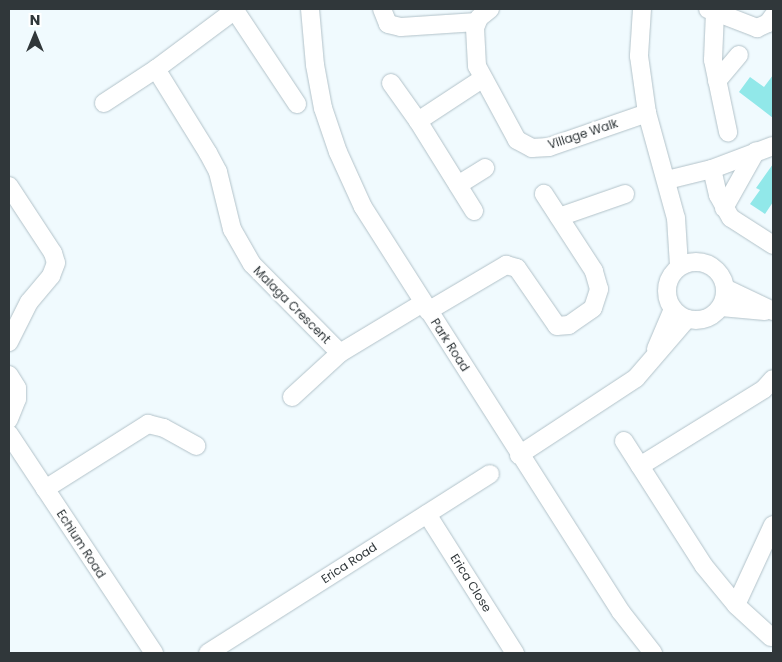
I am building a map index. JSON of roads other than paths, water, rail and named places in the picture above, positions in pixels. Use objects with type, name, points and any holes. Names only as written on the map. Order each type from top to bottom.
[{"type":"street","points":[[104,103],[156,69],[234,9],[297,104]]},
{"type":"street","name":"Park Road","points":[[310,9],[316,72],[335,145],[363,207],[620,612],[653,653]]},
{"type":"street","points":[[382,9],[388,24],[401,27],[477,22],[490,9]]},
{"type":"street","points":[[642,9],[639,56],[647,113],[676,218],[680,266],[666,286],[680,314]]},
{"type":"street","points":[[728,132],[712,60],[712,10],[751,27],[771,20]]},
{"type":"street","name":"Village Walk","points":[[477,22],[477,66],[482,79],[517,140],[532,148],[549,147],[647,113]]},
{"type":"street","points":[[717,81],[740,55]]},
{"type":"street","name":"Malaga Crescent","points":[[156,69],[218,172],[232,229],[252,264],[340,353]]},
{"type":"street","points":[[418,121],[482,79]]},
{"type":"street","points":[[391,84],[418,121],[474,211]]},
{"type":"street","points":[[667,180],[712,169],[773,146]]},
{"type":"street","points":[[724,208],[756,151]]},
{"type":"street","points":[[458,185],[485,168]]},
{"type":"street","points":[[712,169],[724,208],[745,228],[773,245]]},
{"type":"street","points":[[9,186],[53,253],[56,263],[52,276],[29,302],[9,342]]},
{"type":"street","points":[[544,194],[559,217],[625,194]]},
{"type":"street","name":"Malaga Crescent","points":[[292,397],[340,353],[426,307],[511,265],[517,268],[551,322],[560,327],[569,325],[593,308],[599,289],[594,271],[559,217]]},
{"type":"street","points":[[676,218],[698,262]]},
{"type":"street","points":[[680,266],[698,262],[716,270],[725,288],[773,311]]},
{"type":"street","points":[[721,307],[725,288]]},
{"type":"street","points":[[680,314],[706,318],[721,307],[773,311]]},
{"type":"street","points":[[519,455],[636,378],[653,359],[680,314]]},
{"type":"street","points":[[9,375],[16,388],[18,399],[9,419]]},
{"type":"street","points":[[640,466],[764,389],[773,379]]},
{"type":"street","points":[[45,489],[148,424],[164,428],[196,446]]},
{"type":"street","name":"Echium Road","points":[[9,434],[154,653]]},
{"type":"street","points":[[624,442],[704,566],[736,605],[771,637]]},
{"type":"street","name":"Erica Road","points":[[208,653],[490,474]]},
{"type":"street","name":"Erica Close","points":[[427,514],[515,653]]},
{"type":"street","points":[[736,605],[773,524]]}]
